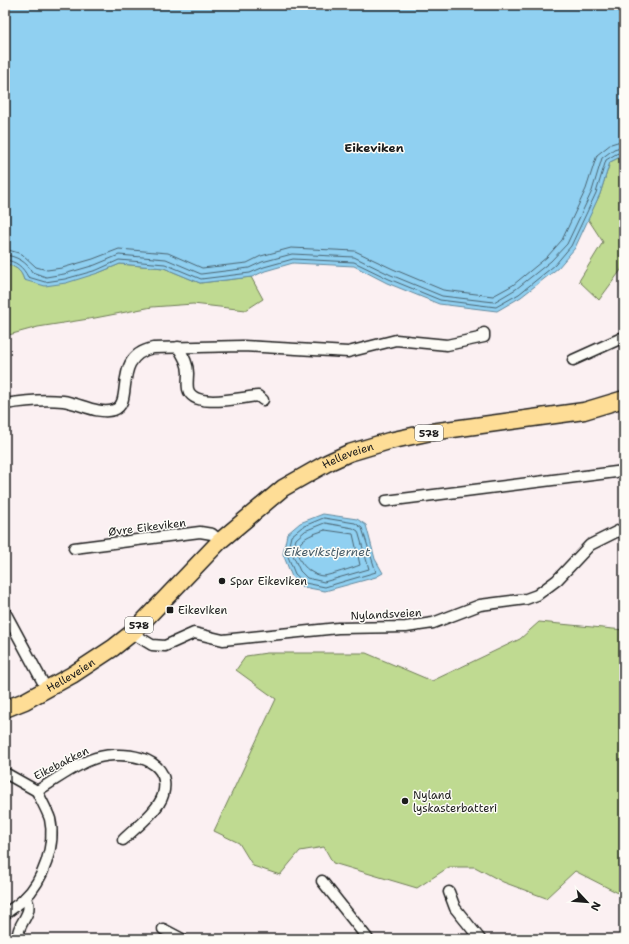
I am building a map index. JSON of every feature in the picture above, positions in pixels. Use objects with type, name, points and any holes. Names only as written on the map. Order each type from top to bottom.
[{"type":"main road","name":"Helleveien","points":[[5,709],[47,690],[96,660],[132,633],[220,541],[283,488],[327,463],[389,440],[431,432],[584,411],[624,399]]},
{"type":"street","points":[[5,404],[63,401],[95,409],[113,410],[120,406],[129,365],[135,355],[153,348],[243,346],[348,352],[396,340],[447,345],[478,339],[484,337],[484,333]]},
{"type":"street","points":[[573,360],[624,337]]},
{"type":"street","points":[[396,340],[399,345],[435,351],[472,347]]},
{"type":"street","points":[[178,347],[187,367],[188,390],[196,399],[209,401],[258,396],[264,400]]},
{"type":"street","points":[[386,501],[624,470]]},
{"type":"street","name":"Nylandsveien","points":[[132,633],[146,642],[158,646],[169,645],[194,633],[208,635],[224,640],[338,628],[406,626],[433,623],[480,605],[526,599],[537,595],[557,580],[590,545],[624,528]]},
{"type":"street","name":"Øvre Eikeviken","points":[[74,548],[200,532],[212,534],[220,541]]},
{"type":"street","points":[[5,612],[47,690]]},
{"type":"street","name":"Eikebakken","points":[[5,773],[38,791],[91,759],[118,754],[139,757],[155,764],[162,773],[165,782],[163,796],[155,809],[123,840]]},
{"type":"street","points":[[5,914],[25,898],[39,878],[47,859],[52,838],[50,819],[38,791]]},
{"type":"street","points":[[322,881],[368,939]]},
{"type":"street","points":[[450,892],[455,908],[480,939]]},
{"type":"street","points":[[18,939],[16,931],[29,908],[29,902],[25,898]]},
{"type":"street","points":[[163,929],[182,939]]},
{"type":"green space","points":[[624,155],[624,266],[599,300],[579,281],[603,242],[588,219],[600,194],[610,162]]},
{"type":"green space","points":[[5,263],[17,269],[21,273],[24,280],[98,273],[120,264],[164,268],[200,283],[251,277],[263,299],[246,310],[193,304],[152,307],[38,327],[5,336]]},
{"type":"green space","points":[[539,622],[624,630],[624,896],[575,871],[546,898],[503,882],[475,867],[449,867],[417,888],[333,863],[324,847],[300,851],[280,875],[253,866],[239,843],[214,831],[276,699],[236,670],[246,656],[267,653],[366,653],[432,681],[520,639]]},
{"type":"water","points":[[5,5],[624,5],[624,155],[610,162],[600,194],[575,248],[558,268],[521,297],[497,311],[439,304],[387,283],[354,266],[293,263],[265,271],[252,277],[200,283],[164,268],[120,264],[66,283],[45,286],[24,280],[21,273],[17,269],[5,263]]},
{"type":"water","name":"Eikevikstjernet","points":[[323,514],[357,519],[366,525],[375,559],[383,573],[376,577],[325,591],[303,587],[292,577],[283,554],[287,534],[300,523]]},
{"type":"place","name":"Spar Eikeviken","points":[[222,581]]},
{"type":"place","name":"Eikeviken","points":[[170,610]]},
{"type":"place","name":"Nyland lyskasterbatteri","points":[[405,801]]},
{"type":"district","name":"Eikeviken","points":[[374,148]]}]
